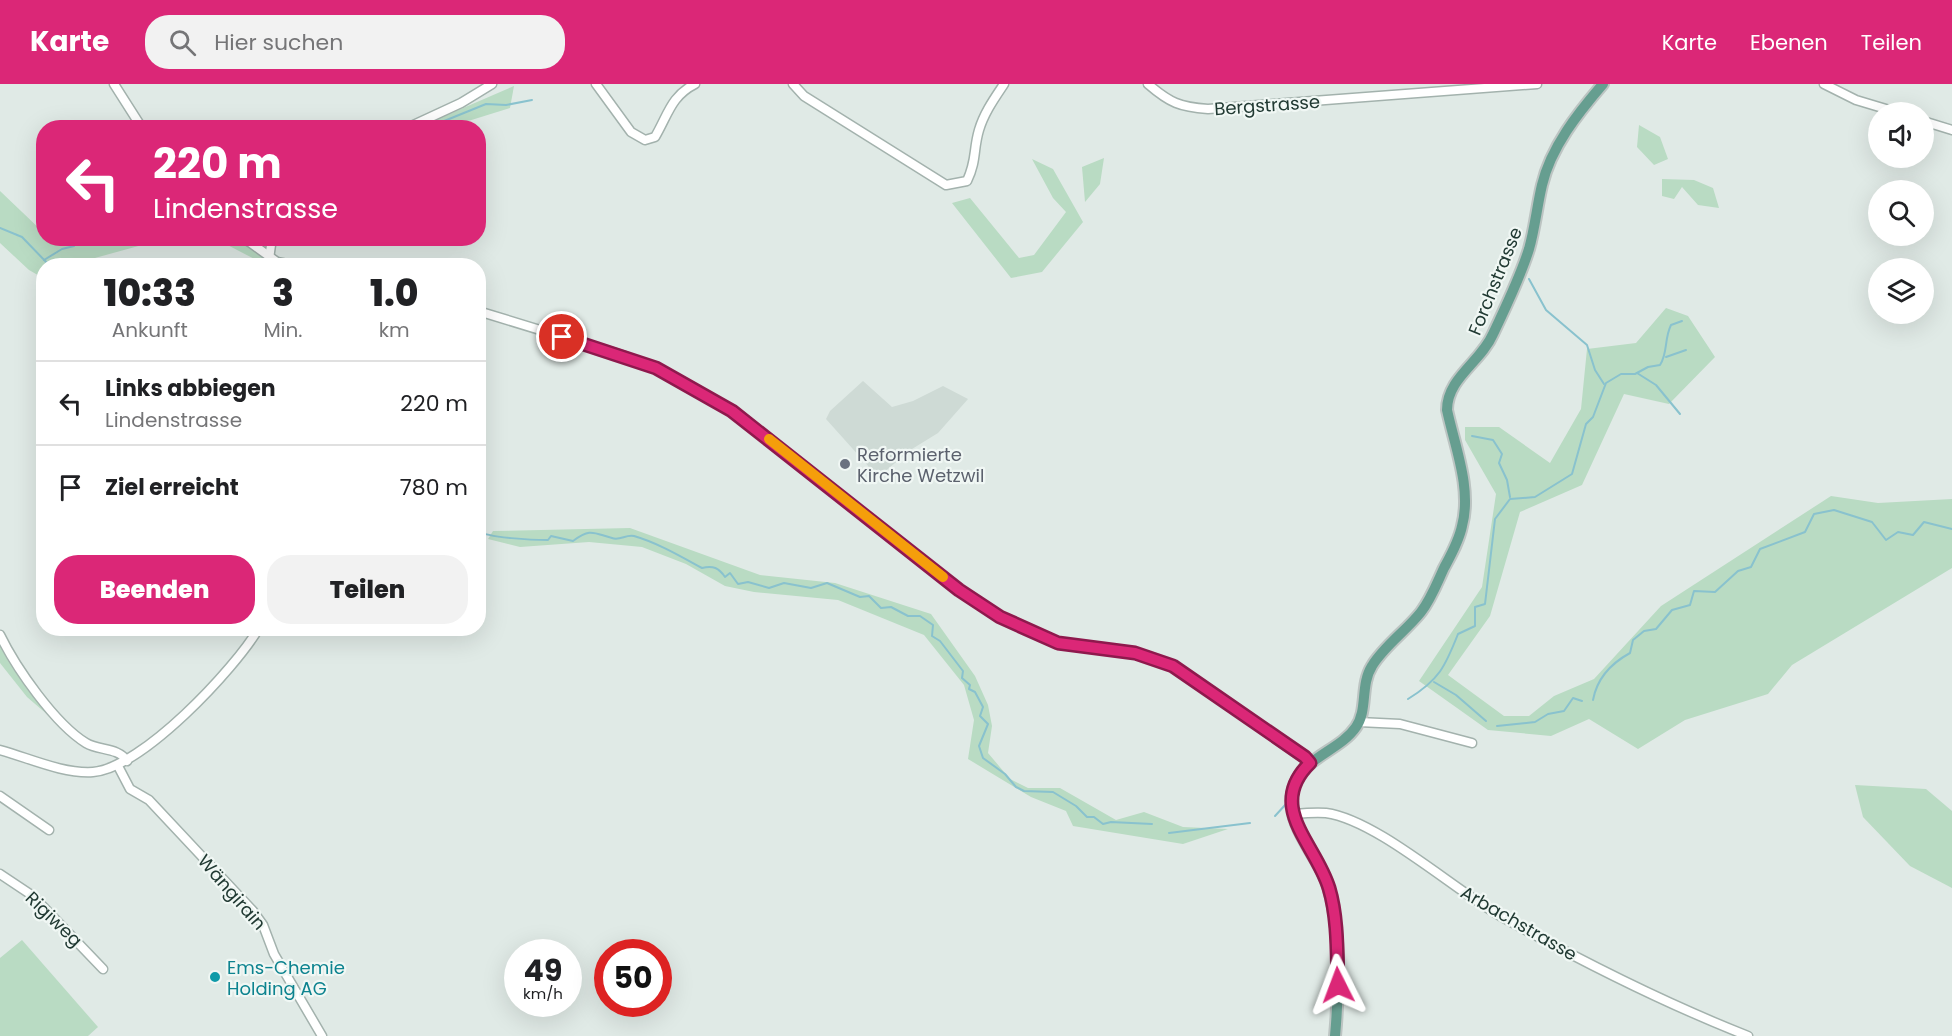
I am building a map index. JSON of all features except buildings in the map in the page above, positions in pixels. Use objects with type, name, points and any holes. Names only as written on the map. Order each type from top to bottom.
[{"type":"main road","name":"Forchstrasse","points":[[1359,722],[1366,675],[1381,654],[1426,604],[1462,526],[1465,501],[1447,410],[1449,392],[1490,341],[1526,259],[1550,160],[1570,126],[1604,84]]},
{"type":"main road","points":[[1335,1036],[1338,985],[1331,899],[1324,874],[1302,836],[1294,814],[1293,790],[1298,777],[1310,763],[1351,733],[1359,722]]},
{"type":"street","points":[[114,84],[137,120]]},
{"type":"street","points":[[424,120],[460,103],[492,84]]},
{"type":"street","points":[[596,84],[631,132],[645,140],[655,137],[675,98],[695,84]]},
{"type":"street","points":[[793,84],[804,96],[946,185],[967,181],[975,164],[981,124],[988,108],[1004,84]]},
{"type":"street","name":"Bergstrasse","points":[[1148,84],[1171,103],[1186,108],[1208,110],[1537,84]]},
{"type":"street","points":[[1824,84],[1868,104]]},
{"type":"street","points":[[1934,124],[1952,130]]},
{"type":"street","points":[[252,246],[265,258]]},
{"type":"street","points":[[486,313],[625,356],[680,380],[732,411],[981,606],[1041,637],[1058,643],[1135,653],[1173,666],[1310,763]]},
{"type":"street","points":[[0,635],[26,680],[77,735],[88,744],[116,751],[126,761]]},
{"type":"street","points":[[0,750],[82,771],[118,766],[187,712],[252,636]]},
{"type":"street","points":[[1359,722],[1400,724],[1472,743]]},
{"type":"street","name":"Wängirain","points":[[118,766],[130,789],[149,800],[258,918],[267,933],[274,954],[322,1036]]},
{"type":"street","points":[[0,796],[49,830]]},
{"type":"street","name":"Arbachstrasse","points":[[1294,814],[1326,813],[1373,832],[1500,916],[1619,978],[1748,1036]]},
{"type":"street","name":"Rigiweg","points":[[0,874],[33,896],[103,969]]},
{"type":"shaded area","points":[[863,381],[892,407],[913,401],[943,386],[968,399],[938,433],[912,449],[878,477],[826,419],[830,411]]},
{"type":"green space","points":[[514,86],[510,108],[471,120],[435,120]]},
{"type":"green space","points":[[1639,125],[1660,137],[1668,159],[1654,165],[1637,147]]},
{"type":"green space","points":[[1104,158],[1100,184],[1085,202],[1082,167]]},
{"type":"green space","points":[[1032,159],[1053,169],[1083,222],[1042,272],[1011,278],[952,203],[970,198],[1019,258],[1034,255],[1066,212],[1053,198]]},
{"type":"green space","points":[[1662,179],[1694,180],[1713,188],[1719,208],[1698,205],[1682,187],[1674,199],[1662,196]]},
{"type":"green space","points":[[0,191],[36,225],[36,246],[139,246],[95,258],[36,258],[36,274],[0,243]]},
{"type":"green space","points":[[229,246],[264,246],[262,258],[252,258]]},
{"type":"green space","points":[[1666,308],[1688,316],[1715,357],[1669,404],[1624,394],[1582,485],[1520,512],[1490,616],[1448,675],[1504,716],[1529,716],[1554,696],[1594,679],[1661,606],[1831,496],[1878,503],[1952,499],[1952,568],[1792,665],[1768,694],[1685,720],[1638,749],[1589,719],[1551,736],[1488,730],[1419,681],[1482,587],[1496,494],[1465,440],[1465,427],[1499,427],[1550,463],[1581,409],[1587,349],[1636,343]]},
{"type":"green space","points":[[630,528],[760,575],[835,583],[931,614],[975,676],[988,705],[992,726],[988,753],[1010,779],[1028,788],[1060,788],[1116,820],[1144,812],[1183,827],[1228,829],[1183,844],[1073,826],[1066,811],[1031,797],[968,759],[974,720],[964,685],[924,635],[838,600],[754,592],[725,586],[686,564],[642,547],[589,542],[520,547],[488,539],[493,531]]},
{"type":"green space","points":[[0,643],[32,693],[84,746],[27,697],[0,663]]},
{"type":"green space","points":[[1855,785],[1926,789],[1952,811],[1952,888],[1910,866],[1863,817]]},
{"type":"green space","points":[[22,940],[98,1027],[88,1036],[0,1036],[0,958]]},
{"type":"waterway","points":[[447,120],[486,104],[506,105],[532,100]]},
{"type":"waterway","points":[[0,228],[22,237],[42,258]]},
{"type":"waterway","points":[[47,258],[62,249],[74,246]]},
{"type":"waterway","points":[[1529,279],[1546,310],[1587,345],[1595,370],[1604,384]]},
{"type":"waterway","points":[[1408,699],[1440,672],[1458,634],[1475,626],[1475,607],[1485,604],[1495,519],[1510,499],[1535,497],[1572,474],[1586,424],[1593,417],[1606,383],[1621,374],[1635,374],[1648,367],[1660,365],[1671,325],[1682,321]]},
{"type":"waterway","points":[[1666,357],[1686,350]]},
{"type":"waterway","points":[[1637,373],[1656,385],[1680,414]]},
{"type":"waterway","points":[[1472,436],[1493,440],[1502,454],[1499,463],[1507,480],[1510,497]]},
{"type":"waterway","points":[[1593,700],[1601,678],[1616,662],[1630,653],[1633,640],[1644,631],[1656,629],[1672,610],[1690,605],[1694,591],[1715,592],[1738,571],[1751,567],[1760,549],[1805,532],[1814,514],[1834,510],[1872,522],[1886,540],[1898,532],[1913,535],[1924,522],[1952,529]]},
{"type":"waterway","points":[[486,534],[548,540],[551,536],[573,541],[588,533],[615,539],[634,536],[660,546],[702,568],[715,568],[725,577],[730,573],[738,584],[748,582],[769,588],[784,583],[811,588],[827,583],[860,597],[869,596],[881,608],[891,607],[908,616],[920,616],[933,625],[932,636],[940,641],[963,671],[962,678],[970,685],[969,689],[975,692],[983,707],[980,716],[988,724],[979,746],[983,758],[1005,774],[1016,787],[1024,791],[1053,792],[1076,806],[1087,817],[1094,817],[1103,824],[1111,822],[1152,824]]},
{"type":"waterway","points":[[1434,682],[1456,695],[1486,721]]},
{"type":"waterway","points":[[1497,726],[1535,722],[1548,714],[1564,711],[1573,698],[1582,701]]},
{"type":"waterway","points":[[1275,816],[1286,804]]},
{"type":"waterway","points":[[1169,833],[1250,823]]},
{"type":"slow traffic","points":[[769,439],[943,577]]},
{"type":"place","name":"Reformierte Kirche Wetzwil","points":[[845,464]]},
{"type":"place","name":"Ems-Chemie Holding AG","points":[[215,977]]},
{"type":"route","points":[[562,337],[656,368],[732,411],[959,590],[1000,617],[1058,643],[1135,653],[1161,660],[1305,757],[1310,763],[1298,777],[1293,790],[1294,814],[1302,836],[1329,887],[1335,926],[1338,985]]}]
